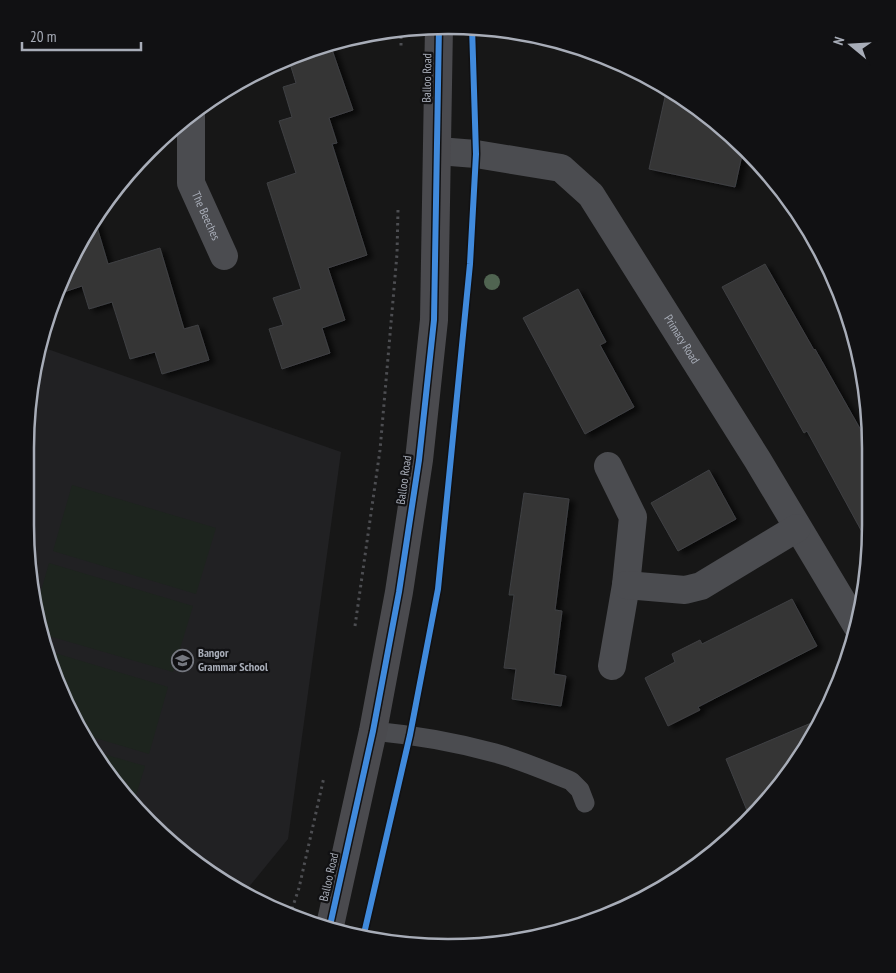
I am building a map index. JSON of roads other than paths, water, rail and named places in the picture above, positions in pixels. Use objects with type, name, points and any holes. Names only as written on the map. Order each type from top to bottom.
[{"type":"street","name":"Balloo Road","points":[[331,922],[374,731],[399,592],[419,460],[434,320],[439,34]]},
{"type":"street","name":"The Beeches","points":[[191,123],[192,183],[224,256]]},
{"type":"street","name":"Primacy Road","points":[[438,151],[476,154],[561,168],[591,195],[757,459],[851,617]]},
{"type":"street","points":[[608,466],[633,517],[626,585],[612,666]]},
{"type":"street","points":[[626,585],[685,590],[701,586],[797,528]]},
{"type":"lane","points":[[374,731],[410,734],[496,753],[571,780],[580,790],[585,803]]},
{"type":"place","name":"Bangor Grammar School","points":[[182,660]]}]
